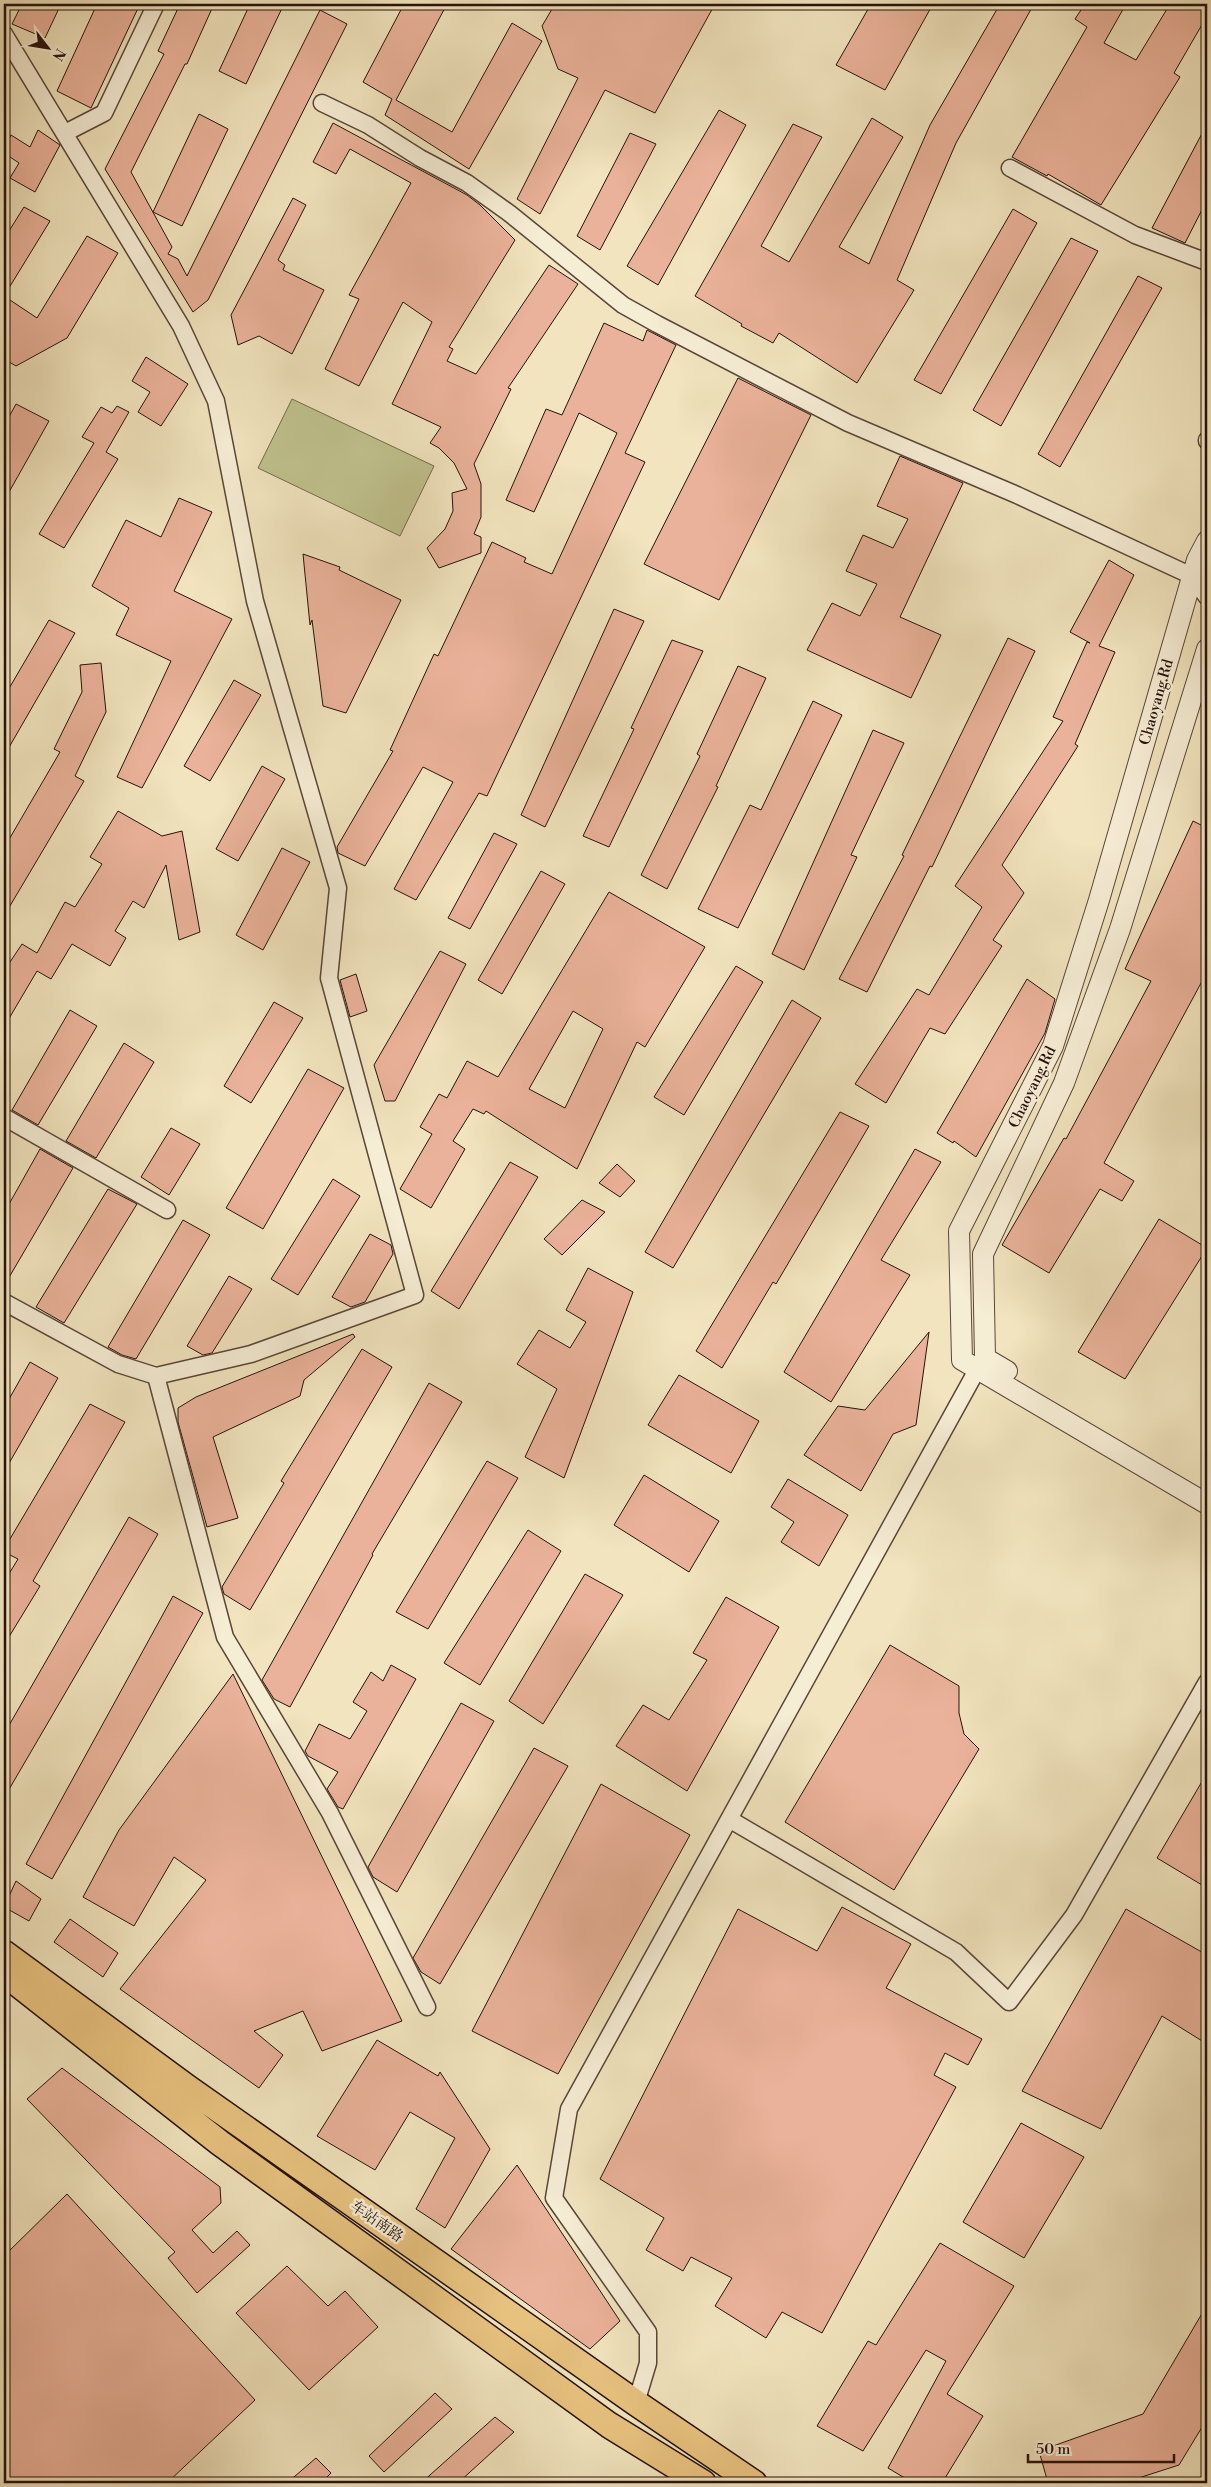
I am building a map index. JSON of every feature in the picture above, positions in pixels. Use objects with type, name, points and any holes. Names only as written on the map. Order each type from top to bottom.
[{"type":"main road","name":"车站南路","points":[[4,1953],[188,2088],[636,2403],[754,2483]]},
{"type":"main road","name":"车站南路","points":[[4,1973],[228,2149],[609,2425],[704,2483]]},
{"type":"street","points":[[65,133],[104,113],[156,4]]},
{"type":"street","points":[[4,34],[181,326],[216,401],[255,601],[338,888],[329,978],[415,1295],[251,1354],[156,1376],[118,1364],[4,1302]]},
{"type":"street","points":[[322,103],[368,125],[420,158],[467,183],[510,213],[623,305],[656,324],[848,423],[1017,495],[1192,576],[1207,598]]},
{"type":"street","points":[[1010,168],[1135,235],[1207,262]]},
{"type":"street","name":"Chaoyang.Rd","points":[[1207,541],[1197,560],[1192,576],[1102,891],[1053,1046],[959,1231],[962,1360],[981,1364],[1207,1488]]},
{"type":"street","name":"Chaoyang.Rd","points":[[981,1364],[982,1254],[1070,1064],[1120,929],[1207,649]]},
{"type":"street","points":[[4,1117],[167,1210]]},
{"type":"street","points":[[636,2403],[648,2363],[648,2332],[554,2198],[569,2108],[981,1364]]},
{"type":"street","name":"Chaoyang.Rd","points":[[981,1364],[1207,1504]]},
{"type":"street","points":[[156,1376],[225,1637],[330,1813],[427,2007]]},
{"type":"street","points":[[729,1819],[956,1952],[1009,2002],[1074,1915],[1207,1682]]},
{"type":"green space","points":[[292,399],[434,466],[400,536],[258,468]]},
{"type":"building","points":[[22,4],[61,4],[45,38],[12,24]]},
{"type":"building","points":[[97,4],[140,4],[91,108],[57,91]]},
{"type":"building","points":[[180,4],[214,4],[187,64],[185,64],[131,172],[172,247],[168,254],[178,259],[187,276],[320,10],[347,24],[208,300],[193,312],[105,169],[164,54],[158,51]]},
{"type":"building","points":[[250,4],[284,4],[246,84],[219,71]]},
{"type":"building","points":[[404,4],[447,4],[396,100],[452,132],[512,23],[542,41],[469,169],[385,115],[392,99],[363,82]]},
{"type":"building","points":[[555,4],[715,4],[655,113],[605,90],[540,214],[517,199],[578,78],[558,69],[542,26]]},
{"type":"building","points":[[871,4],[933,4],[885,90],[836,65]]},
{"type":"building","points":[[1000,4],[1034,4],[956,143],[897,280],[914,290],[857,383],[779,333],[773,343],[741,326],[742,324],[695,296],[793,124],[822,137],[761,246],[789,262],[872,118],[903,137],[839,247],[869,264],[930,125]]},
{"type":"building","points":[[1085,4],[1126,4],[1104,43],[1136,60],[1170,4],[1207,4],[1207,16],[1174,73],[1180,77],[1101,205],[1048,174],[1047,176],[1012,157],[1087,27],[1075,19]]},
{"type":"building","points":[[719,110],[746,125],[658,285],[627,266]]},
{"type":"building","points":[[199,114],[228,129],[182,226],[153,212]]},
{"type":"building","points":[[333,123],[467,195],[480,205],[515,240],[449,347],[453,349],[447,361],[476,374],[549,265],[578,284],[508,388],[511,389],[474,464],[481,484],[481,517],[474,534],[481,537],[481,553],[439,568],[427,548],[445,529],[453,511],[452,493],[467,489],[454,463],[439,448],[430,443],[441,427],[392,404],[432,322],[403,302],[359,386],[325,369],[359,299],[349,295],[411,183],[350,149],[336,174],[313,162]]},
{"type":"building","points":[[1207,124],[1207,200],[1185,243],[1152,228]]},
{"type":"building","points":[[38,130],[60,145],[35,192],[10,178],[19,163],[4,153],[4,149],[11,135],[30,147]]},
{"type":"building","points":[[630,133],[656,144],[600,250],[577,236]]},
{"type":"building","points":[[293,198],[306,205],[278,260],[285,265],[283,270],[324,290],[292,354],[259,336],[238,345],[231,315]]},
{"type":"building","points":[[24,207],[50,221],[4,296],[4,239]]},
{"type":"building","points":[[1013,209],[1037,223],[941,394],[914,380]]},
{"type":"building","points":[[87,236],[118,253],[67,338],[16,366],[4,359],[4,296],[37,318]]},
{"type":"building","points":[[1071,238],[1098,251],[1001,426],[973,410]]},
{"type":"building","points":[[1138,276],[1162,288],[1060,467],[1038,454]]},
{"type":"building","points":[[604,323],[643,341],[647,330],[676,345],[625,453],[645,462],[487,796],[479,793],[416,900],[394,889],[453,782],[423,767],[365,866],[338,853],[337,847],[393,751],[390,750],[434,654],[438,656],[492,542],[526,558],[524,562],[552,574],[617,433],[579,413],[534,512],[506,500],[546,409],[562,415]]},
{"type":"building","points":[[146,357],[188,384],[161,426],[138,412],[150,392],[132,381]]},
{"type":"building","points":[[738,378],[811,415],[719,600],[644,564]]},
{"type":"building","points":[[16,404],[49,421],[4,501],[4,426]]},
{"type":"building","points":[[117,406],[129,412],[106,452],[118,459],[64,548],[39,534],[94,443],[82,437],[101,407],[112,413]]},
{"type":"building","points":[[900,456],[963,483],[900,617],[941,635],[911,698],[807,650],[832,603],[860,616],[877,584],[846,571],[863,535],[893,548],[908,519],[877,506]]},
{"type":"building","points":[[179,498],[212,512],[174,591],[232,619],[142,788],[117,777],[171,661],[116,635],[129,608],[92,586],[126,520],[161,537]]},
{"type":"building","points":[[303,554],[340,567],[339,570],[401,600],[346,713],[323,706],[312,620],[310,625]]},
{"type":"building","points":[[1109,560],[1134,575],[1099,646],[1115,652],[1075,744],[1078,746],[1002,865],[1024,893],[993,940],[1002,946],[945,1034],[930,1028],[886,1103],[855,1084],[917,989],[929,995],[982,907],[955,886],[1063,721],[1053,717],[1087,642],[1090,643],[1070,632]]},
{"type":"building","points":[[614,609],[644,621],[545,827],[521,815]]},
{"type":"building","points":[[49,620],[75,633],[4,756],[4,697]]},
{"type":"building","points":[[1008,638],[1035,651],[932,867],[930,866],[867,992],[839,979],[904,856],[902,855]]},
{"type":"building","points":[[672,640],[703,651],[609,847],[583,836],[634,729],[631,728]]},
{"type":"building","points":[[101,663],[106,712],[75,776],[84,781],[4,916],[4,848],[60,752],[54,749],[82,692],[80,665]]},
{"type":"building","points":[[738,666],[766,678],[716,786],[718,787],[667,889],[641,875],[700,756],[697,754]]},
{"type":"building","points":[[234,680],[261,695],[210,781],[184,766]]},
{"type":"building","points":[[813,701],[842,715],[738,928],[698,909],[750,805],[761,810]]},
{"type":"building","points":[[873,730],[904,743],[851,855],[857,857],[804,970],[772,954]]},
{"type":"building","points":[[262,766],[285,779],[238,861],[216,849]]},
{"type":"building","points":[[118,811],[162,836],[182,831],[200,932],[179,940],[166,865],[144,908],[133,901],[115,931],[126,938],[110,966],[72,944],[51,979],[37,971],[4,1027],[4,971],[22,944],[37,953],[65,902],[75,907],[102,864],[90,857]]},
{"type":"building","points":[[1193,821],[1207,828],[1207,972],[1104,1163],[1134,1181],[1122,1201],[1100,1189],[1049,1273],[1002,1245],[1064,1138],[1066,1139],[1151,981],[1125,969]]},
{"type":"building","points":[[494,833],[517,844],[470,929],[448,918]]},
{"type":"building","points":[[282,848],[310,862],[263,950],[236,935]]},
{"type":"building","points":[[541,871],[565,884],[502,994],[478,980]]},
{"type":"building","points":[[609,892],[705,947],[645,1047],[637,1042],[577,1169],[486,1111],[484,1114],[473,1109],[453,1141],[465,1149],[431,1208],[400,1189],[432,1134],[420,1127],[439,1094],[447,1098],[467,1061],[498,1077]],"holes":[[[573,1011],[603,1029],[565,1108],[529,1089]]]},
{"type":"building","points":[[440,951],[466,964],[395,1101],[385,1101],[374,1065]]},
{"type":"building","points":[[736,966],[763,982],[684,1115],[654,1097]]},
{"type":"building","points":[[356,974],[367,1011],[350,1017],[340,980]]},
{"type":"building","points":[[1027,979],[1055,999],[1045,1033],[976,1157],[954,1141],[953,1143],[937,1133]]},
{"type":"building","points":[[792,1000],[821,1018],[673,1268],[645,1252]]},
{"type":"building","points":[[274,1002],[303,1018],[251,1103],[224,1086]]},
{"type":"building","points":[[70,1010],[97,1026],[38,1125],[12,1110]]},
{"type":"building","points":[[124,1043],[154,1062],[96,1158],[66,1141]]},
{"type":"building","points":[[308,1069],[344,1088],[263,1229],[226,1208]]},
{"type":"building","points":[[840,1112],[869,1126],[776,1284],[773,1282],[722,1368],[696,1351]]},
{"type":"building","points":[[171,1128],[200,1144],[169,1195],[141,1177]]},
{"type":"building","points":[[40,1149],[73,1168],[4,1286],[4,1213]]},
{"type":"building","points":[[915,1149],[941,1162],[881,1260],[910,1275],[831,1402],[784,1372]]},
{"type":"building","points":[[510,1162],[538,1177],[459,1309],[431,1291]]},
{"type":"building","points":[[617,1164],[635,1181],[620,1197],[599,1183]]},
{"type":"building","points":[[333,1179],[360,1196],[298,1295],[271,1279]]},
{"type":"building","points":[[108,1189],[137,1204],[64,1323],[36,1307]]},
{"type":"building","points":[[582,1200],[605,1212],[562,1255],[544,1239]]},
{"type":"building","points":[[1159,1219],[1207,1248],[1125,1379],[1078,1352]]},
{"type":"building","points":[[183,1220],[210,1235],[136,1359],[122,1355],[108,1347]]},
{"type":"building","points":[[370,1234],[391,1245],[393,1254],[365,1302],[351,1307],[332,1297]]},
{"type":"building","points":[[588,1268],[633,1292],[564,1478],[525,1457],[557,1389],[517,1364],[539,1330],[570,1348],[586,1322],[566,1310]]},
{"type":"building","points":[[229,1276],[252,1289],[212,1353],[203,1355],[187,1346]]},
{"type":"building","points":[[929,1332],[916,1425],[893,1434],[861,1491],[804,1455],[838,1406],[865,1410]]},
{"type":"building","points":[[353,1334],[355,1337],[304,1380],[300,1396],[213,1437],[238,1518],[207,1527],[178,1422],[178,1408],[196,1397]]},
{"type":"building","points":[[362,1349],[392,1367],[250,1610],[224,1594],[222,1587],[284,1483],[281,1481]]},
{"type":"building","points":[[30,1362],[58,1378],[4,1472],[4,1408]]},
{"type":"building","points":[[679,1375],[759,1421],[731,1473],[648,1425]]},
{"type":"building","points":[[429,1383],[462,1402],[372,1554],[290,1707],[274,1699],[262,1680]]},
{"type":"building","points":[[90,1404],[125,1422],[33,1581],[40,1586],[4,1645],[4,1582],[18,1559],[4,1552],[4,1549]]},
{"type":"building","points":[[487,1461],[518,1478],[428,1629],[396,1612]]},
{"type":"building","points":[[644,1475],[719,1521],[689,1572],[614,1525]]},
{"type":"building","points":[[788,1479],[848,1515],[819,1566],[781,1542],[794,1522],[771,1507]]},
{"type":"building","points":[[129,1517],[158,1534],[4,1798],[4,1734]]},
{"type":"building","points":[[528,1530],[561,1551],[480,1685],[444,1663]]},
{"type":"building","points":[[585,1574],[623,1595],[543,1724],[509,1701]]},
{"type":"building","points":[[173,1596],[203,1613],[52,1879],[26,1864]]},
{"type":"building","points":[[726,1597],[779,1627],[687,1791],[616,1746],[643,1705],[669,1720],[707,1660],[693,1653]]},
{"type":"building","points":[[890,1645],[959,1686],[959,1713],[964,1734],[979,1749],[894,1890],[785,1822]]},
{"type":"building","points":[[391,1665],[416,1679],[343,1809],[338,1807],[327,1789],[338,1772],[308,1756],[305,1751],[319,1724],[350,1739],[367,1711],[353,1702],[371,1672],[383,1681]]},
{"type":"building","points":[[233,1674],[402,2021],[322,2051],[303,2011],[254,2031],[283,2055],[259,2088],[120,1989],[206,1880],[174,1857],[134,1926],[83,1897],[119,1830]]},
{"type":"building","points":[[461,1703],[494,1721],[397,1892],[373,1877],[368,1867]]},
{"type":"building","points":[[534,1748],[568,1766],[440,1984],[421,1972],[413,1958]]},
{"type":"building","points":[[1207,1773],[1207,1888],[1157,1858]]},
{"type":"building","points":[[601,1784],[690,1835],[558,2074],[472,2031]]},
{"type":"building","points":[[16,1881],[41,1899],[29,1921],[4,1907]]},
{"type":"building","points":[[842,1907],[911,1944],[886,1988],[982,2039],[968,2065],[945,2053],[934,2075],[956,2087],[822,2333],[782,2312],[766,2338],[715,2306],[732,2278],[691,2257],[683,2271],[646,2250],[664,2218],[600,2179],[738,1909],[817,1951]]},
{"type":"building","points":[[1126,1909],[1207,1955],[1207,2044],[1162,2016],[1101,2129],[1022,2091]]},
{"type":"building","points":[[70,1919],[118,1953],[103,1977],[54,1942]]},
{"type":"building","points":[[377,2040],[438,2076],[440,2072],[490,2149],[445,2228],[416,2209],[455,2138],[410,2112],[375,2170],[317,2136]]},
{"type":"building","points":[[62,2068],[220,2187],[221,2203],[192,2230],[213,2253],[237,2231],[250,2245],[197,2293],[168,2258],[175,2252],[27,2099]]},
{"type":"building","points":[[1021,2123],[1084,2157],[1024,2258],[963,2222]]},
{"type":"building","points":[[517,2165],[620,2321],[590,2349],[451,2249]]},
{"type":"building","points":[[67,2194],[255,2400],[167,2483],[4,2483],[4,2256]]},
{"type":"building","points":[[940,2243],[1014,2286],[947,2394],[983,2416],[942,2483],[913,2483],[888,2468],[946,2361],[926,2350],[863,2451],[817,2426],[868,2341],[876,2345]]},
{"type":"building","points":[[287,2266],[328,2306],[345,2291],[378,2327],[309,2390],[236,2313]]},
{"type":"building","points":[[1207,2305],[1207,2419],[1179,2465],[1123,2483],[1048,2483],[1039,2451],[1143,2414]]},
{"type":"building","points":[[435,2393],[452,2409],[384,2472],[369,2456]]},
{"type":"building","points":[[495,2417],[514,2432],[458,2483],[421,2483]]},
{"type":"building","points":[[316,2458],[331,2473],[321,2483],[287,2483]]}]
